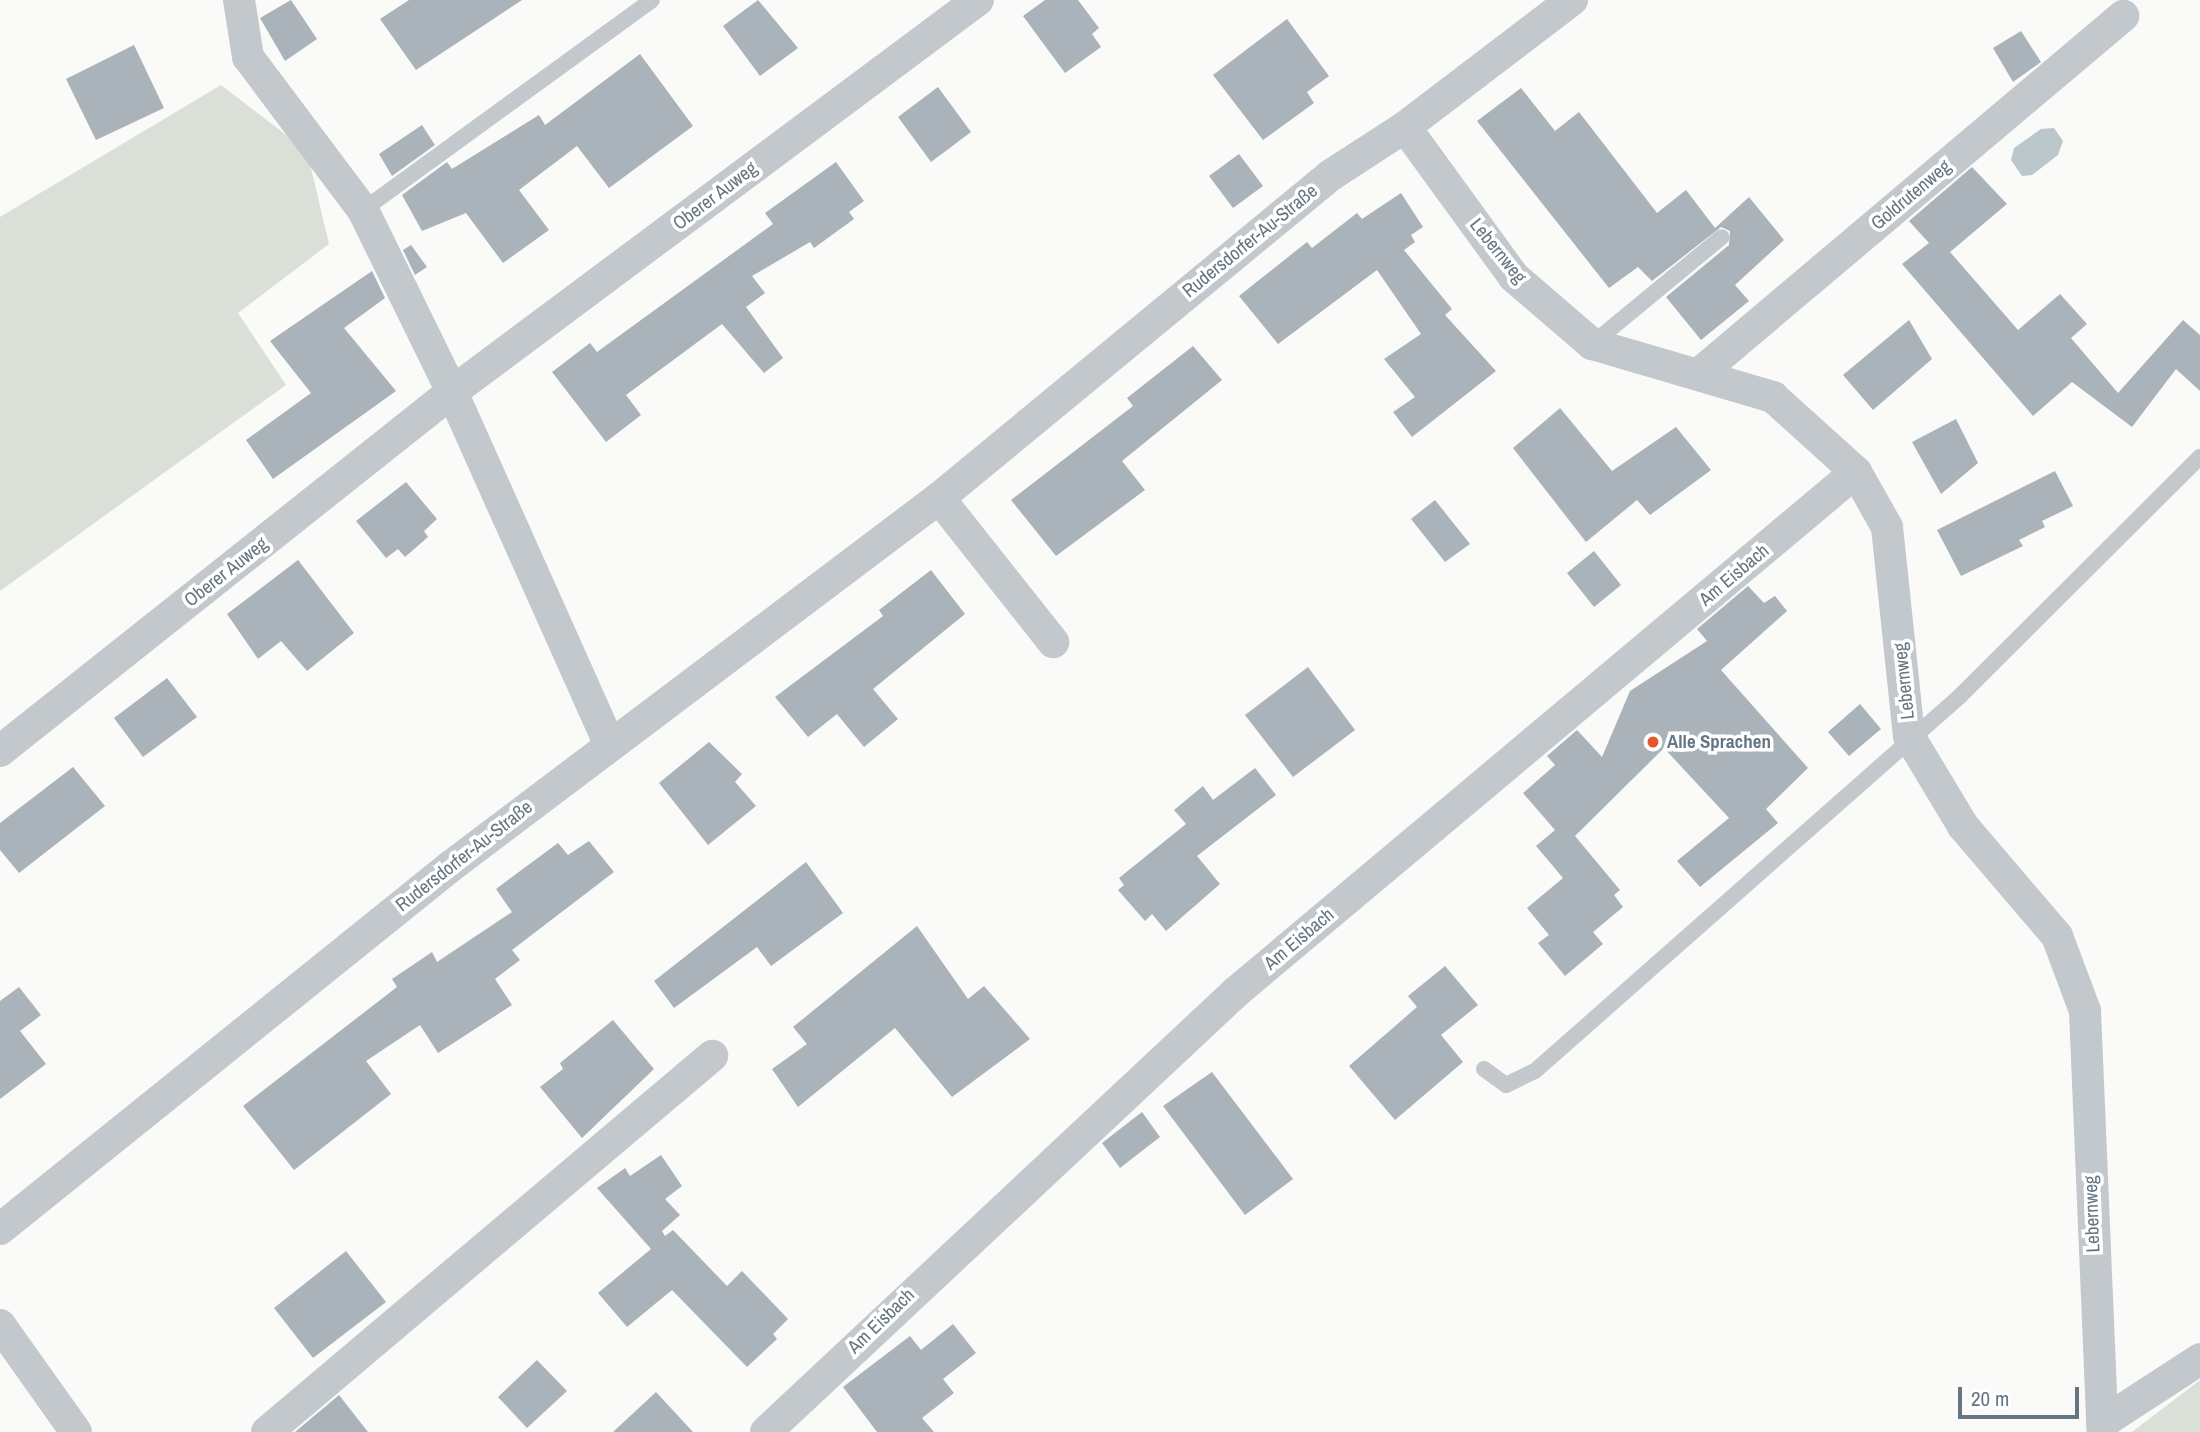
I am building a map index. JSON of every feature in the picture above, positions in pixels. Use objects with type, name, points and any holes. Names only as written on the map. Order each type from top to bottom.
[{"type":"street","points":[[239,0],[248,57],[363,210],[452,392],[609,744]]},
{"type":"street","name":"Oberer Auweg","points":[[0,751],[452,392],[978,0]]},
{"type":"street","points":[[1528,34],[1537,0]]},
{"type":"street","name":"Rudersdorfer-Au-Straße","points":[[0,1229],[609,744],[939,498],[1331,175],[1405,127],[1572,0]]},
{"type":"street","name":"Goldrutenweg","points":[[1700,373],[2123,16]]},
{"type":"street","name":"Lebernweg","points":[[1405,127],[1514,277],[1592,344],[1700,373],[1773,397],[1856,472],[1887,527],[1909,736],[1964,826],[2057,936],[2085,1011],[2103,1428]]},
{"type":"street","name":"Am Eisbach","points":[[766,1432],[1236,992],[1856,472]]},
{"type":"street","points":[[939,498],[1054,642]]},
{"type":"street","points":[[268,1432],[712,1056]]},
{"type":"street","points":[[0,1325],[76,1432]]},
{"type":"street","points":[[2103,1428],[2200,1359]]},
{"type":"lane","points":[[363,210],[652,0]]},
{"type":"lane","points":[[1592,344],[1722,237]]},
{"type":"lane","points":[[1484,1069],[1506,1085],[1535,1071],[1909,736],[1960,696],[2200,457]]},
{"type":"shaded area","points":[[221,85],[307,151],[329,244],[238,313],[286,385],[0,591],[0,217]]},
{"type":"shaded area","points":[[2054,128],[2063,141],[2058,155],[2032,175],[2022,176],[2011,160],[2014,148],[2041,129]]},
{"type":"shaded area","points":[[2200,1380],[2200,1432],[2132,1432]]},
{"type":"building","points":[[291,0],[317,39],[285,61],[260,18]]},
{"type":"building","points":[[409,0],[522,0],[416,70],[380,19]]},
{"type":"building","points":[[758,0],[798,48],[760,76],[723,26]]},
{"type":"building","points":[[1045,0],[1078,0],[1099,28],[1092,34],[1101,47],[1065,73],[1023,16]]},
{"type":"building","points":[[1287,19],[1329,76],[1307,92],[1314,103],[1263,140],[1213,75]]},
{"type":"building","points":[[2021,31],[2041,62],[2013,82],[1993,48]]},
{"type":"building","points":[[134,45],[164,108],[96,140],[66,79]]},
{"type":"building","points":[[640,54],[693,126],[609,188],[577,146],[519,190],[549,230],[503,263],[466,213],[422,231],[402,195],[447,162],[452,169],[539,115],[545,125]]},
{"type":"building","points":[[938,87],[971,132],[931,162],[898,117]]},
{"type":"building","points":[[1521,88],[1555,131],[1579,112],[1657,213],[1686,190],[1715,228],[1749,197],[1784,240],[1735,285],[1749,301],[1701,340],[1666,297],[1729,245],[1730,231],[1721,227],[1652,281],[1638,267],[1609,288],[1477,121]]},
{"type":"building","points":[[422,125],[435,145],[392,176],[379,154]]},
{"type":"building","points":[[1239,154],[1263,186],[1233,208],[1209,176]]},
{"type":"building","points":[[836,162],[864,201],[849,212],[854,219],[814,248],[810,242],[752,276],[765,293],[746,307],[783,358],[764,373],[722,324],[626,395],[641,415],[606,442],[552,372],[590,343],[597,352],[773,224],[765,213]]},
{"type":"building","points":[[1972,167],[2007,204],[1950,252],[2018,330],[2060,294],[2087,324],[2071,338],[2118,393],[2183,320],[2200,335],[2200,391],[2176,369],[2132,427],[2072,382],[2033,416],[1902,264],[1929,243],[1909,221]]},
{"type":"building","points":[[1401,193],[1423,227],[1411,235],[1415,242],[1404,250],[1452,309],[1445,315],[1496,371],[1412,437],[1393,412],[1415,397],[1384,359],[1421,334],[1377,270],[1278,344],[1239,296],[1307,242],[1312,248],[1357,213],[1362,219]]},
{"type":"building","points":[[411,245],[427,267],[415,275],[403,250]]},
{"type":"building","points":[[372,271],[385,298],[344,328],[396,391],[273,479],[246,440],[311,393],[270,341]]},
{"type":"building","points":[[1909,320],[1932,359],[1873,410],[1843,375]]},
{"type":"building","points":[[1193,346],[1222,380],[1122,461],[1145,490],[1056,556],[1011,500],[1133,406],[1127,398]]},
{"type":"building","points":[[1560,408],[1612,471],[1676,427],[1711,470],[1650,515],[1637,500],[1586,542],[1513,448]]},
{"type":"building","points":[[1956,419],[1978,463],[1941,494],[1912,442]]},
{"type":"building","points":[[2055,471],[2073,506],[2042,521],[2045,527],[2019,540],[2023,546],[1961,576],[1937,530]]},
{"type":"building","points":[[406,482],[437,519],[424,531],[428,537],[405,557],[398,549],[386,558],[356,521]]},
{"type":"building","points":[[1435,500],[1470,544],[1445,562],[1411,519]]},
{"type":"building","points":[[1594,551],[1621,585],[1594,607],[1567,573]]},
{"type":"building","points":[[298,560],[354,633],[307,671],[281,641],[258,659],[227,614]]},
{"type":"building","points":[[931,570],[965,614],[873,689],[898,719],[864,747],[837,714],[808,737],[775,697],[883,616],[879,610]]},
{"type":"building","points":[[1748,586],[1764,603],[1775,596],[1787,611],[1721,670],[1808,768],[1766,809],[1778,823],[1700,887],[1677,861],[1729,818],[1664,748],[1575,836],[1620,890],[1614,895],[1623,907],[1593,932],[1603,944],[1565,976],[1538,943],[1549,935],[1527,908],[1563,878],[1536,846],[1555,830],[1523,793],[1555,765],[1547,756],[1577,730],[1602,757],[1630,691],[1707,641],[1697,629]]},
{"type":"building","points":[[1308,667],[1355,730],[1293,777],[1245,715]]},
{"type":"building","points":[[167,678],[197,717],[143,757],[114,718]]},
{"type":"building","points":[[1860,704],[1881,729],[1849,756],[1828,732]]},
{"type":"building","points":[[709,742],[742,774],[735,782],[756,806],[708,845],[659,783]]},
{"type":"building","points":[[73,767],[105,806],[19,873],[0,850],[0,823]]},
{"type":"building","points":[[1255,768],[1276,795],[1197,856],[1220,884],[1166,931],[1152,914],[1145,921],[1118,890],[1124,885],[1119,878],[1186,824],[1174,810],[1203,786],[1213,800]]},
{"type":"building","points":[[589,841],[614,872],[512,950],[520,960],[495,979],[512,1005],[438,1053],[420,1025],[366,1061],[391,1094],[294,1170],[243,1106],[397,987],[392,979],[432,952],[437,962],[512,912],[496,889],[558,843],[568,855]]},
{"type":"building","points":[[806,862],[843,913],[771,966],[757,947],[674,1008],[654,981]]},
{"type":"building","points":[[917,926],[968,999],[984,986],[1030,1039],[952,1097],[895,1028],[798,1107],[772,1069],[807,1044],[793,1027]]},
{"type":"building","points":[[1445,966],[1478,1005],[1441,1035],[1463,1062],[1395,1120],[1349,1066],[1417,1007],[1408,996]]},
{"type":"building","points":[[19,987],[41,1015],[20,1031],[46,1064],[0,1099],[0,1001]]},
{"type":"building","points":[[613,1020],[654,1069],[582,1138],[540,1087],[563,1069],[560,1063]]},
{"type":"building","points":[[1212,1072],[1293,1179],[1245,1215],[1163,1106]]},
{"type":"building","points":[[1142,1112],[1160,1137],[1120,1168],[1102,1143]]},
{"type":"building","points":[[661,1155],[682,1186],[665,1199],[680,1215],[662,1231],[665,1236],[673,1230],[727,1286],[742,1271],[788,1319],[773,1334],[777,1339],[747,1367],[672,1290],[627,1327],[598,1293],[651,1249],[597,1188],[625,1168],[630,1176]]},
{"type":"building","points":[[346,1251],[386,1302],[313,1358],[274,1308]]},
{"type":"building","points":[[953,1324],[976,1353],[943,1379],[954,1393],[922,1418],[934,1432],[877,1432],[843,1387],[910,1336],[921,1350]]},
{"type":"building","points":[[537,1360],[567,1391],[527,1428],[498,1397]]},
{"type":"building","points":[[656,1392],[693,1432],[613,1432]]},
{"type":"building","points":[[339,1395],[368,1432],[295,1432]]},
{"type":"place","name":"Alle Sprachen","points":[[1653,742]]}]
